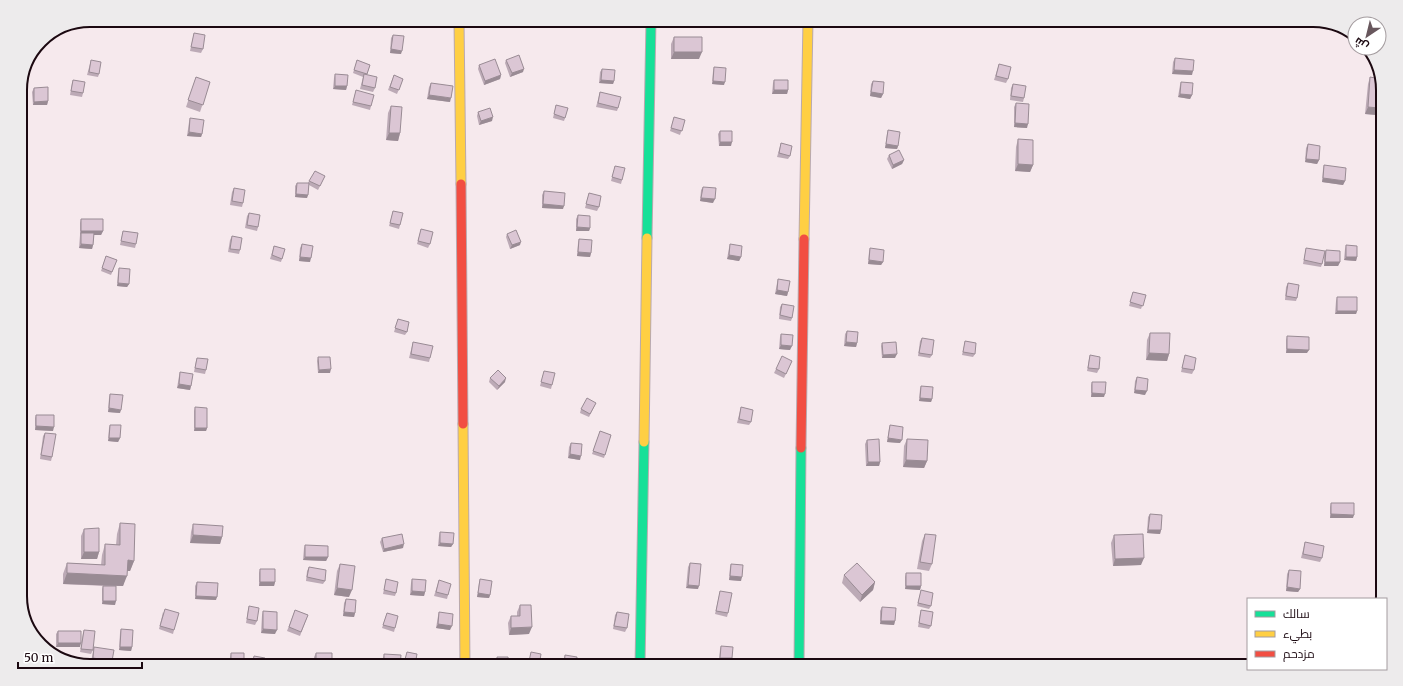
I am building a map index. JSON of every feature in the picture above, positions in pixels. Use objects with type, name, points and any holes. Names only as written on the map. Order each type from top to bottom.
[{"type":"street","points":[[460,27],[465,659]]},
{"type":"street","points":[[640,659],[651,27]]},
{"type":"street","points":[[799,659],[800,488],[808,27]]},
{"type":"building","points":[[194,33],[205,35],[203,49],[191,47]]},
{"type":"building","points":[[393,35],[404,36],[402,51],[391,49]]},
{"type":"building","points":[[674,37],[702,37],[702,52],[674,52]]},
{"type":"building","points":[[519,55],[524,69],[512,73],[506,60]]},
{"type":"building","points":[[1175,58],[1194,60],[1193,71],[1174,70]]},
{"type":"building","points":[[495,59],[501,75],[485,81],[479,65]]},
{"type":"building","points":[[91,60],[101,62],[99,74],[89,72]]},
{"type":"building","points":[[357,60],[370,65],[367,74],[354,70]]},
{"type":"building","points":[[999,64],[1011,67],[1008,79],[996,76]]},
{"type":"building","points":[[714,67],[726,68],[725,82],[713,81]]},
{"type":"building","points":[[602,69],[615,70],[614,81],[601,80]]},
{"type":"building","points":[[335,74],[348,75],[347,86],[335,86]]},
{"type":"building","points":[[364,74],[377,77],[375,88],[362,85]]},
{"type":"building","points":[[394,75],[403,79],[399,90],[390,87]]},
{"type":"building","points":[[196,77],[210,82],[203,105],[188,100]]},
{"type":"building","points":[[1370,77],[1375,78],[1376,108],[1368,107]]},
{"type":"building","points":[[73,80],[85,82],[83,93],[71,91]]},
{"type":"building","points":[[774,80],[788,80],[788,90],[774,90]]},
{"type":"building","points":[[873,81],[884,82],[883,94],[871,92]]},
{"type":"building","points":[[1181,82],[1193,83],[1192,95],[1180,94]]},
{"type":"building","points":[[431,83],[453,86],[451,98],[429,95]]},
{"type":"building","points":[[1013,84],[1026,86],[1024,98],[1011,96]]},
{"type":"building","points":[[48,87],[48,101],[34,102],[34,88]]},
{"type":"building","points":[[356,90],[374,95],[371,106],[353,102]]},
{"type":"building","points":[[600,92],[621,97],[618,108],[598,103]]},
{"type":"building","points":[[1016,103],[1029,104],[1028,124],[1015,123]]},
{"type":"building","points":[[556,105],[568,108],[565,118],[554,114]]},
{"type":"building","points":[[391,106],[402,107],[400,133],[389,133]]},
{"type":"building","points":[[490,108],[493,117],[481,121],[478,112]]},
{"type":"building","points":[[674,117],[685,120],[682,131],[671,128]]},
{"type":"building","points":[[190,118],[204,120],[202,134],[189,132]]},
{"type":"building","points":[[888,130],[900,132],[898,146],[886,144]]},
{"type":"building","points":[[720,131],[732,131],[732,142],[720,142]]},
{"type":"building","points":[[1018,139],[1033,140],[1033,165],[1018,164]]},
{"type":"building","points":[[781,143],[792,146],[790,156],[779,153]]},
{"type":"building","points":[[1308,144],[1320,146],[1319,160],[1306,159]]},
{"type":"building","points":[[899,150],[904,160],[893,165],[889,155]]},
{"type":"building","points":[[1324,165],[1346,168],[1345,181],[1323,178]]},
{"type":"building","points":[[615,166],[625,168],[622,180],[612,177]]},
{"type":"building","points":[[315,171],[325,176],[320,186],[309,181]]},
{"type":"building","points":[[297,183],[309,183],[308,195],[296,194]]},
{"type":"building","points":[[703,187],[716,188],[715,199],[701,198]]},
{"type":"building","points":[[234,188],[245,190],[243,203],[232,201]]},
{"type":"building","points":[[544,191],[565,193],[564,206],[543,204]]},
{"type":"building","points":[[589,193],[601,196],[599,207],[586,204]]},
{"type":"building","points":[[393,211],[403,213],[400,225],[390,223]]},
{"type":"building","points":[[249,213],[260,215],[258,227],[247,225]]},
{"type":"building","points":[[578,215],[590,216],[590,228],[577,227]]},
{"type":"building","points":[[81,219],[103,219],[103,231],[81,231]]},
{"type":"building","points":[[421,229],[433,232],[430,244],[418,241]]},
{"type":"building","points":[[516,230],[521,242],[512,245],[507,234]]},
{"type":"building","points":[[123,231],[138,233],[136,244],[121,241]]},
{"type":"building","points":[[81,233],[94,233],[93,245],[81,244]]},
{"type":"building","points":[[232,236],[242,238],[240,250],[230,249]]},
{"type":"building","points":[[579,239],[592,240],[591,253],[578,252]]},
{"type":"building","points":[[302,244],[313,246],[311,258],[300,257]]},
{"type":"building","points":[[730,244],[742,246],[741,257],[729,255]]},
{"type":"building","points":[[1346,245],[1357,246],[1357,257],[1346,257]]},
{"type":"building","points":[[274,246],[285,249],[282,259],[272,255]]},
{"type":"building","points":[[870,248],[884,250],[883,262],[869,260]]},
{"type":"building","points":[[1306,248],[1325,251],[1322,264],[1304,260]]},
{"type":"building","points":[[1326,250],[1340,251],[1340,262],[1325,262]]},
{"type":"building","points":[[106,256],[117,260],[112,272],[102,268]]},
{"type":"building","points":[[119,268],[130,269],[129,284],[118,283]]},
{"type":"building","points":[[778,279],[790,281],[788,292],[777,290]]},
{"type":"building","points":[[1288,283],[1299,285],[1297,298],[1286,296]]},
{"type":"building","points":[[1133,292],[1146,295],[1143,306],[1130,302]]},
{"type":"building","points":[[1337,297],[1357,297],[1357,311],[1337,311]]},
{"type":"building","points":[[782,304],[794,306],[792,318],[780,315]]},
{"type":"building","points":[[398,319],[409,322],[407,332],[395,328]]},
{"type":"building","points":[[847,331],[858,332],[857,343],[846,342]]},
{"type":"building","points":[[1150,333],[1170,333],[1169,354],[1149,353]]},
{"type":"building","points":[[781,334],[793,335],[792,346],[781,345]]},
{"type":"building","points":[[1287,336],[1309,337],[1309,350],[1287,349]]},
{"type":"building","points":[[922,338],[934,340],[932,355],[919,353]]},
{"type":"building","points":[[965,341],[976,343],[975,354],[963,352]]},
{"type":"building","points":[[413,342],[433,346],[430,358],[411,354]]},
{"type":"building","points":[[896,342],[897,354],[883,355],[882,343]]},
{"type":"building","points":[[1090,355],[1100,357],[1099,369],[1088,368]]},
{"type":"building","points":[[1185,355],[1196,358],[1194,370],[1182,368]]},
{"type":"building","points":[[782,356],[792,361],[786,374],[776,369]]},
{"type":"building","points":[[318,357],[330,357],[331,369],[319,370]]},
{"type":"building","points":[[197,358],[208,359],[206,370],[195,368]]},
{"type":"building","points":[[498,370],[506,378],[499,386],[490,378]]},
{"type":"building","points":[[544,371],[555,373],[552,385],[541,382]]},
{"type":"building","points":[[180,372],[193,374],[191,386],[179,384]]},
{"type":"building","points":[[1137,377],[1148,379],[1147,391],[1135,390]]},
{"type":"building","points":[[1092,382],[1106,382],[1105,394],[1092,393]]},
{"type":"building","points":[[921,386],[933,387],[932,399],[920,398]]},
{"type":"building","points":[[110,394],[123,395],[121,410],[109,408]]},
{"type":"building","points":[[587,398],[596,403],[590,414],[581,409]]},
{"type":"building","points":[[195,407],[207,408],[207,428],[195,428]]},
{"type":"building","points":[[741,407],[753,410],[751,422],[739,419]]},
{"type":"building","points":[[36,415],[54,415],[54,427],[36,426]]},
{"type":"building","points":[[110,425],[121,425],[120,438],[109,438]]},
{"type":"building","points":[[890,425],[903,427],[902,440],[888,438]]},
{"type":"building","points":[[600,431],[611,435],[605,455],[593,451]]},
{"type":"building","points":[[45,433],[56,434],[52,457],[41,455]]},
{"type":"building","points":[[879,439],[880,462],[868,462],[867,440]]},
{"type":"building","points":[[907,439],[928,440],[927,461],[906,460]]},
{"type":"building","points":[[571,443],[582,444],[581,456],[570,454]]},
{"type":"building","points":[[1331,503],[1354,503],[1354,515],[1331,514]]},
{"type":"building","points":[[1150,514],[1162,515],[1161,530],[1148,530]]},
{"type":"building","points":[[120,523],[135,524],[134,561],[128,560],[127,576],[67,573],[67,563],[105,565],[105,544],[120,545]]},
{"type":"building","points":[[193,524],[223,526],[222,537],[193,535]]},
{"type":"building","points":[[99,528],[99,552],[84,552],[84,529]]},
{"type":"building","points":[[440,532],[454,533],[453,544],[440,543]]},
{"type":"building","points":[[402,534],[404,544],[384,549],[382,538]]},
{"type":"building","points":[[925,534],[936,535],[932,564],[920,562]]},
{"type":"building","points":[[1143,534],[1144,558],[1115,559],[1114,535]]},
{"type":"building","points":[[1305,542],[1324,546],[1322,558],[1303,554]]},
{"type":"building","points":[[305,545],[328,546],[328,557],[305,557]]},
{"type":"building","points":[[690,563],[701,564],[699,586],[688,585]]},
{"type":"building","points":[[857,563],[875,582],[862,595],[844,575]]},
{"type":"building","points":[[340,564],[355,566],[352,590],[337,588]]},
{"type":"building","points":[[731,564],[743,565],[742,577],[730,576]]},
{"type":"building","points":[[309,567],[326,570],[325,581],[307,577]]},
{"type":"building","points":[[260,569],[275,569],[275,582],[260,582]]},
{"type":"building","points":[[1289,570],[1301,571],[1300,589],[1287,587]]},
{"type":"building","points":[[906,573],[921,573],[921,586],[906,586]]},
{"type":"building","points":[[386,579],[398,582],[396,593],[384,590]]},
{"type":"building","points":[[412,579],[426,580],[425,592],[412,591]]},
{"type":"building","points":[[480,579],[492,581],[490,595],[478,593]]},
{"type":"building","points":[[439,580],[451,584],[448,595],[436,592]]},
{"type":"building","points":[[197,582],[218,583],[217,597],[196,596]]},
{"type":"building","points":[[103,586],[116,586],[116,601],[103,601]]},
{"type":"building","points":[[921,590],[933,593],[931,606],[918,603]]},
{"type":"building","points":[[720,591],[732,593],[728,613],[716,611]]},
{"type":"building","points":[[346,599],[356,600],[355,613],[344,612]]},
{"type":"building","points":[[520,605],[531,605],[532,627],[511,628],[511,616],[520,616]]},
{"type":"building","points":[[249,606],[259,608],[257,621],[247,619]]},
{"type":"building","points":[[882,607],[896,608],[895,621],[881,621]]},
{"type":"building","points":[[165,609],[179,613],[174,630],[160,626]]},
{"type":"building","points":[[295,610],[308,615],[301,632],[289,627]]},
{"type":"building","points":[[921,610],[933,612],[931,626],[919,623]]},
{"type":"building","points":[[263,611],[277,612],[277,630],[263,629]]},
{"type":"building","points":[[439,612],[453,614],[452,626],[438,624]]},
{"type":"building","points":[[617,612],[629,614],[627,628],[614,626]]},
{"type":"building","points":[[387,613],[398,616],[395,628],[383,625]]},
{"type":"building","points":[[121,629],[133,630],[132,647],[120,647]]},
{"type":"building","points":[[84,630],[95,631],[93,650],[81,649]]},
{"type":"building","points":[[58,631],[81,631],[81,643],[58,643]]},
{"type":"building","points":[[721,646],[733,647],[732,658],[720,658]]},
{"type":"building","points":[[94,647],[114,650],[112,659],[93,658]]},
{"type":"building","points":[[407,652],[417,654],[416,659],[405,659]]},
{"type":"building","points":[[531,652],[541,654],[540,659],[530,659]]},
{"type":"building","points":[[231,653],[244,653],[244,659],[231,659]]},
{"type":"building","points":[[316,653],[332,653],[332,659],[316,659]]},
{"type":"building","points":[[384,654],[401,655],[401,659],[384,659]]},
{"type":"building","points":[[565,655],[577,657],[577,659],[565,659]]},
{"type":"building","points":[[254,656],[265,658],[265,659],[253,659]]},
{"type":"building","points":[[497,657],[508,657],[508,659],[497,659]]},
{"type":"traffic: fast","points":[[647,238],[651,27]]},
{"type":"traffic: fast","points":[[640,659],[644,442]]},
{"type":"traffic: fast","points":[[799,659],[801,448]]},
{"type":"traffic: slow","points":[[459,27],[461,184]]},
{"type":"traffic: slow","points":[[804,239],[808,27]]},
{"type":"traffic: slow","points":[[644,442],[647,238]]},
{"type":"traffic: slow","points":[[463,424],[465,659]]},
{"type":"traffic: jam","points":[[461,184],[463,424]]},
{"type":"traffic: jam","points":[[801,448],[804,239]]}]
